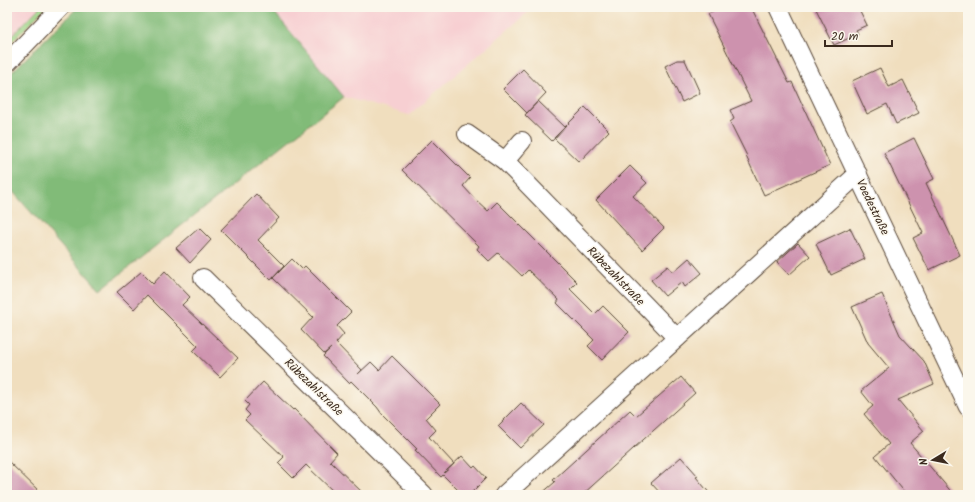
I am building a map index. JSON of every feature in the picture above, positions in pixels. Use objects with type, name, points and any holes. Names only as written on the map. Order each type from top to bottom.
[{"type":"street","points":[[7,63],[62,7]]},
{"type":"street","name":"Voedestraße","points":[[778,7],[968,407]]},
{"type":"street","name":"Rübezahlstraße","points":[[467,134],[505,161],[677,338]]},
{"type":"street","points":[[505,161],[522,141]]},
{"type":"street","points":[[504,495],[858,174]]},
{"type":"street","name":"Rübezahlstraße","points":[[203,278],[424,495]]},
{"type":"shaded area","points":[[7,7],[46,7],[7,46]]},
{"type":"shaded area","points":[[270,7],[534,7],[409,115],[344,97]]},
{"type":"green space","points":[[40,7],[46,7],[7,46],[7,41]]},
{"type":"green space","points":[[78,7],[270,7],[344,97],[100,290],[7,185],[7,77]]},
{"type":"building","points":[[723,7],[751,7],[789,83],[792,82],[830,165],[764,195],[730,122],[734,119],[730,110],[751,101],[708,14]]},
{"type":"building","points":[[815,7],[858,7],[867,25],[856,30],[858,34],[834,45]]},
{"type":"building","points":[[677,60],[685,60],[700,93],[682,102],[665,66]]},
{"type":"building","points":[[880,68],[889,87],[903,80],[919,113],[896,124],[887,104],[867,114],[852,81]]},
{"type":"building","points":[[523,69],[546,93],[527,113],[503,89]]},
{"type":"building","points":[[538,101],[565,127],[552,141],[525,115]]},
{"type":"building","points":[[585,107],[609,131],[579,162],[554,138]]},
{"type":"building","points":[[914,138],[934,179],[926,183],[960,255],[929,270],[913,238],[923,233],[884,153]]},
{"type":"building","points":[[432,140],[470,178],[463,186],[475,199],[488,211],[497,202],[577,282],[570,289],[595,314],[603,306],[629,332],[602,360],[588,346],[594,340],[557,303],[559,300],[528,270],[522,276],[498,253],[489,261],[477,249],[479,246],[402,170]]},
{"type":"building","points":[[630,166],[647,183],[633,196],[664,228],[642,250],[596,200]]},
{"type":"building","points":[[256,194],[279,218],[258,240],[284,266],[271,280],[221,230]]},
{"type":"building","points":[[199,228],[211,240],[190,263],[176,248]]},
{"type":"building","points":[[850,228],[865,259],[831,275],[816,244]]},
{"type":"building","points":[[798,243],[810,256],[789,275],[777,262]]},
{"type":"building","points":[[689,258],[702,273],[685,287],[682,282],[665,296],[651,280],[668,266],[673,272]]},
{"type":"building","points":[[292,259],[302,269],[305,266],[351,312],[337,326],[344,334],[336,343],[362,370],[358,374],[371,362],[379,370],[392,356],[440,404],[426,418],[436,430],[429,437],[454,464],[462,456],[473,468],[475,466],[486,478],[469,495],[463,495],[443,475],[441,477],[377,407],[351,381],[349,383],[323,356],[331,348],[324,354],[301,330],[313,317],[273,278]]},
{"type":"building","points":[[165,271],[190,297],[182,305],[238,358],[220,377],[193,351],[198,346],[147,295],[134,309],[117,292],[141,272],[153,284]]},
{"type":"building","points":[[882,294],[900,335],[924,361],[934,384],[898,400],[924,431],[910,443],[954,495],[907,495],[875,456],[889,444],[864,414],[873,406],[861,391],[889,368],[868,343],[852,307]]},
{"type":"building","points":[[681,377],[695,393],[582,495],[540,495],[555,482],[553,480],[630,410],[636,416]]},
{"type":"building","points":[[263,382],[293,410],[294,409],[337,453],[330,461],[365,495],[337,495],[306,465],[293,478],[278,463],[284,457],[245,420],[250,415],[245,410],[249,405],[245,401]]},
{"type":"building","points":[[521,403],[544,425],[520,448],[498,426]]},
{"type":"building","points":[[681,457],[698,476],[696,477],[711,495],[662,495],[651,483]]},
{"type":"building","points":[[7,460],[43,495],[7,495]]}]
